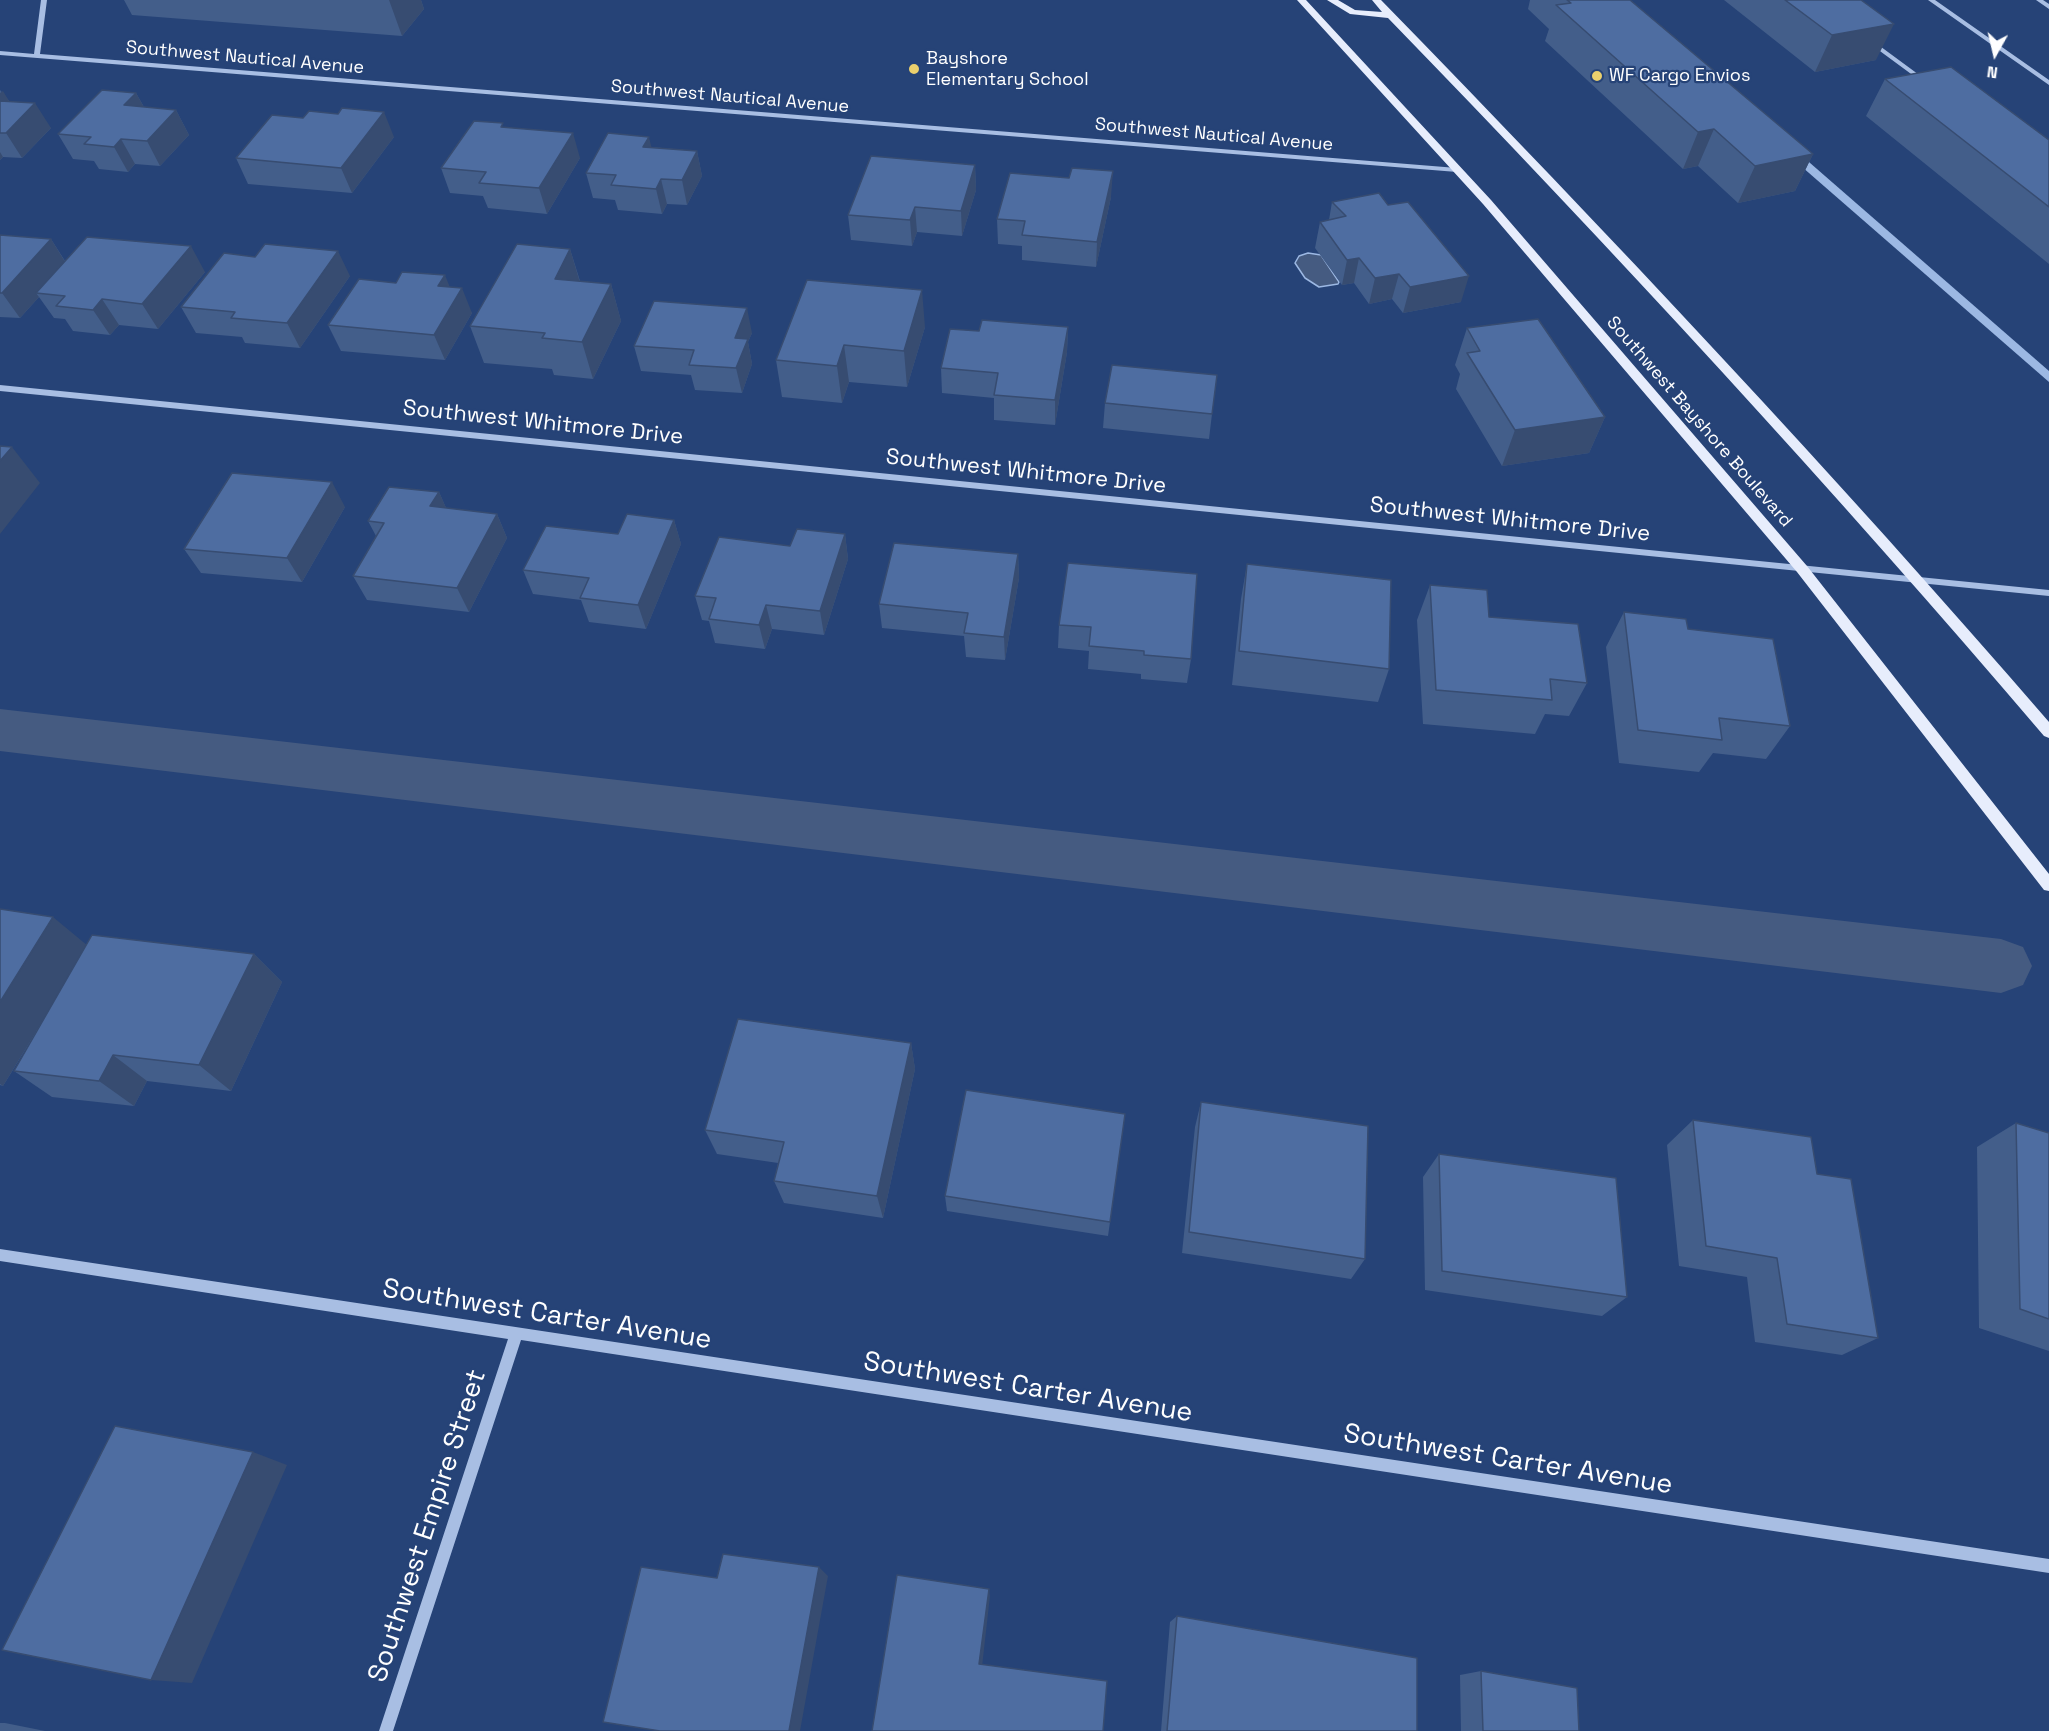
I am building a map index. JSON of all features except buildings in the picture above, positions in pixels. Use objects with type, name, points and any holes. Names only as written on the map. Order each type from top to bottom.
[{"type":"main road","name":"Southwest Bayshore Boulevard","points":[[1301,0],[1457,170],[1802,569],[2049,885]]},
{"type":"main road","points":[[1331,0],[1353,12],[1390,15]]},
{"type":"main road","points":[[1376,0],[1545,173],[1922,581],[2049,732]]},
{"type":"street","points":[[37,56],[44,0]]},
{"type":"street","points":[[1931,0],[2049,83]]},
{"type":"street","points":[[2039,0],[2049,7]]},
{"type":"street","points":[[1863,35],[1928,84]]},
{"type":"street","name":"Southwest Nautical Avenue","points":[[0,53],[1457,170]]},
{"type":"street","name":"Southwest Whitmore Drive","points":[[0,388],[2049,593]]},
{"type":"street","name":"Southwest Carter Avenue","points":[[0,1255],[2049,1566]]},
{"type":"street","name":"Southwest Empire Street","points":[[386,1731],[516,1335]]},
{"type":"water","points":[[1308,253],[1321,255],[1339,282],[1338,284],[1319,287],[1305,278],[1295,263],[1299,256]]},
{"type":"waterway","points":[[1790,151],[2049,378]]},
{"type":"waterway","points":[[0,730],[2001,966]]},
{"type":"place","name":"Bayshore Elementary School","points":[[914,69]]},
{"type":"place","name":"WF Cargo Envios","points":[[1597,76]]}]
